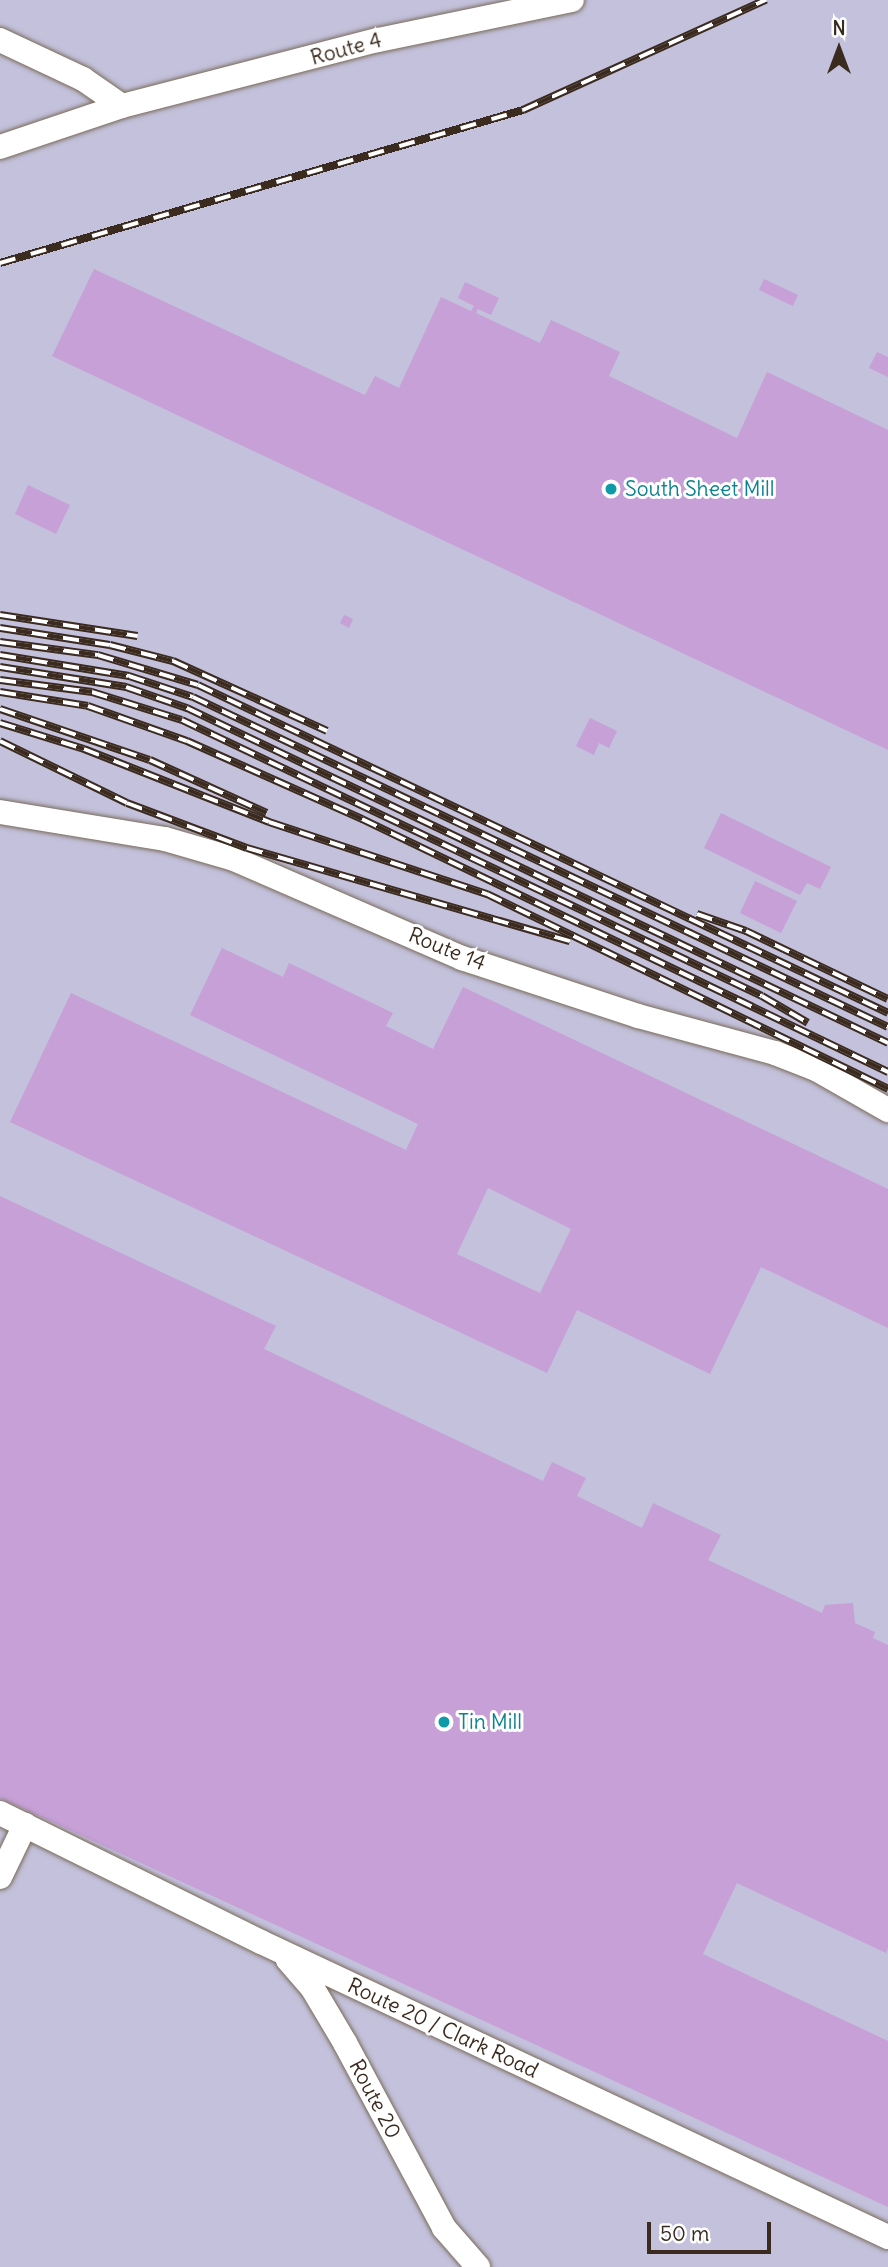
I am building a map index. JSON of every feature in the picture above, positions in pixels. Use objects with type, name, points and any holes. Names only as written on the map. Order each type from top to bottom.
[{"type":"street","name":"Route 4","points":[[0,147],[122,106],[378,40],[572,0]]},
{"type":"street","points":[[0,40],[83,79],[122,106]]},
{"type":"street","name":"Route 14","points":[[0,812],[165,839],[234,859],[462,958],[638,1016],[775,1053],[816,1069],[888,1111]]},
{"type":"street","name":"Route 20 / Clark Road","points":[[0,1813],[261,1942],[888,2237]]},
{"type":"street","points":[[0,1877],[25,1825]]},
{"type":"street","name":"Route 20","points":[[261,1942],[289,1961],[313,1989],[437,2215],[478,2267]]},
{"type":"shaded area","points":[[0,0],[888,0],[888,2267],[0,2267]]},
{"type":"building","name":"South Sheet Mill","points":[[94,269],[365,395],[375,376],[399,388],[441,297],[471,311],[474,306],[458,298],[465,282],[499,298],[491,315],[478,309],[476,313],[540,343],[551,320],[620,352],[609,376],[737,438],[767,372],[888,430],[888,750],[52,356]]},
{"type":"building","points":[[764,279],[798,295],[793,306],[759,290]]},
{"type":"building","points":[[877,352],[888,357],[888,377],[869,368]]},
{"type":"building","points":[[28,485],[70,505],[56,534],[15,514]]},
{"type":"building","points":[[344,615],[353,619],[349,628],[340,623]]},
{"type":"building","points":[[590,718],[617,731],[609,748],[599,743],[594,755],[576,746]]},
{"type":"building","points":[[721,813],[831,867],[820,889],[807,883],[800,895],[704,848]]},
{"type":"building","points":[[755,881],[797,901],[781,933],[740,913]]},
{"type":"building","points":[[222,948],[283,977],[289,963],[393,1013],[386,1026],[433,1049],[463,987],[888,1189],[888,1328],[761,1267],[710,1374],[577,1310],[547,1373],[10,1122],[71,993],[406,1150],[418,1124],[190,1015]],"holes":[[[488,1188],[571,1229],[540,1293],[457,1254]]]},
{"type":"building","name":"Tin Mill","points":[[0,1196],[276,1326],[264,1349],[543,1481],[552,1462],[586,1478],[577,1496],[642,1528],[653,1503],[721,1535],[708,1560],[822,1613],[825,1605],[853,1603],[855,1623],[875,1632],[873,1638],[888,1645],[886,1953],[737,1883],[703,1954],[888,2041],[888,2207],[0,1798]]},
{"type":"railway","points":[[0,263],[523,110],[766,0]]},
{"type":"railway","points":[[0,615],[137,636]]},
{"type":"railway","points":[[0,628],[110,645],[173,661],[327,731]]},
{"type":"railway","points":[[0,642],[98,655],[198,685],[888,1013]]},
{"type":"railway","points":[[0,655],[129,676],[193,697],[888,1027]]},
{"type":"railway","points":[[0,667],[126,687],[187,708],[888,1043]]},
{"type":"railway","points":[[0,680],[92,692],[182,720],[762,996],[808,1023]]},
{"type":"railway","points":[[0,692],[88,706],[187,741],[362,819],[888,1072]]},
{"type":"railway","points":[[0,709],[150,760],[267,813]]},
{"type":"railway","points":[[0,723],[84,749],[269,822],[487,894],[888,1089]]},
{"type":"railway","points":[[0,741],[127,803],[247,848],[570,941]]},
{"type":"railway","points":[[697,914],[746,931],[888,999]]},
{"type":"place","name":"South Sheet Mill","points":[[611,489]]},
{"type":"place","name":"Tin Mill","points":[[444,1722]]}]
